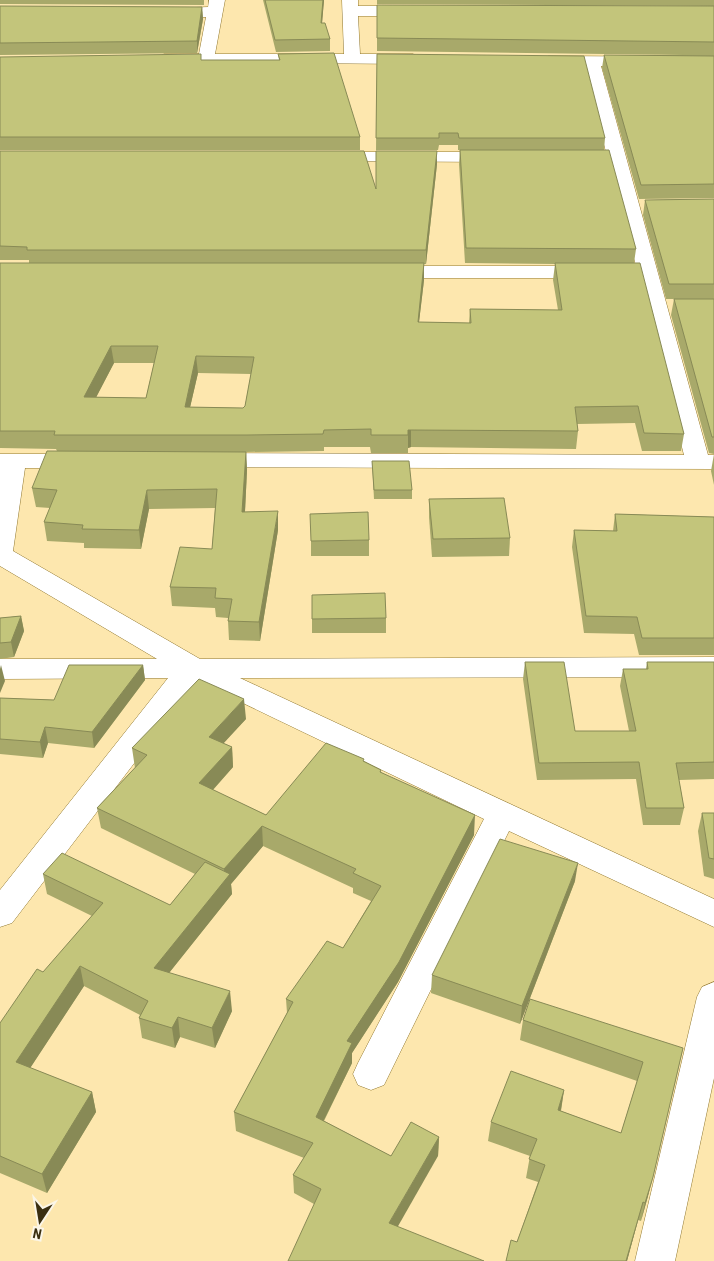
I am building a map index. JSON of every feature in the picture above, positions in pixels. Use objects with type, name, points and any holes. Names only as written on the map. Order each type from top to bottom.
[{"type":"street","points":[[146,12],[215,6],[206,59]]},
{"type":"street","points":[[352,58],[350,6],[429,11]]},
{"type":"street","points":[[147,60],[432,59]]},
{"type":"street","points":[[531,60],[714,62]]},
{"type":"street","points":[[187,460],[706,462],[666,307],[648,272],[640,207],[618,157],[591,61]]},
{"type":"street","points":[[309,157],[518,157]]},
{"type":"street","points":[[558,157],[618,157]]},
{"type":"street","points":[[369,272],[648,272]]},
{"type":"street","points":[[100,460],[7,461],[0,553],[192,667],[714,914]]},
{"type":"street","points":[[0,914],[192,667]]},
{"type":"street","points":[[0,669],[714,667]]},
{"type":"street","points":[[371,1074],[502,814]]},
{"type":"street","points":[[655,1261],[714,997]]},
{"type":"building","points":[[265,0],[323,0],[321,23],[325,23],[330,39],[275,40]]},
{"type":"building","points":[[377,5],[714,6],[714,42],[377,38]]},
{"type":"building","points":[[0,6],[202,7],[197,41],[0,43]]},
{"type":"building","points":[[334,53],[360,137],[0,137],[0,57],[201,54],[201,60],[280,60],[278,54]]},
{"type":"building","points":[[377,54],[584,56],[605,138],[459,138],[458,133],[439,133],[439,138],[376,138]]},
{"type":"building","points":[[604,55],[714,56],[714,184],[641,185]]},
{"type":"building","points":[[460,150],[609,150],[636,249],[466,248]]},
{"type":"building","points":[[0,151],[364,151],[376,189],[376,151],[437,151],[426,250],[27,250],[27,247],[0,246]]},
{"type":"building","points":[[714,199],[714,284],[669,284],[645,200]]},
{"type":"building","points":[[0,263],[424,263],[418,322],[471,323],[470,309],[562,310],[555,263],[640,263],[684,434],[644,433],[638,406],[575,407],[578,431],[408,430],[408,435],[371,435],[371,429],[324,430],[323,434],[54,435],[55,431],[0,431]],"holes":[[[111,346],[158,346],[146,398],[84,397]],[[196,356],[254,357],[245,406],[243,408],[185,407]]]},
{"type":"building","points":[[674,299],[714,299],[714,437],[712,437]]},
{"type":"building","points":[[47,451],[246,452],[242,512],[278,511],[259,622],[228,621],[232,599],[215,598],[216,588],[170,587],[180,547],[212,549],[217,489],[147,490],[139,530],[82,529],[83,525],[44,522],[57,490],[32,488]]},
{"type":"building","points":[[372,461],[409,461],[412,490],[374,490]]},
{"type":"building","points":[[504,498],[510,538],[433,539],[429,499]]},
{"type":"building","points":[[368,512],[369,540],[311,541],[310,514]]},
{"type":"building","points":[[615,514],[714,517],[714,638],[642,638],[637,617],[586,616],[574,530],[617,531]]},
{"type":"building","points":[[385,593],[386,618],[312,619],[312,595]]},
{"type":"building","points":[[21,616],[11,642],[0,643],[0,618]]},
{"type":"building","points":[[525,662],[564,662],[575,731],[636,731],[623,669],[648,669],[647,662],[714,662],[714,762],[676,763],[684,808],[646,808],[639,762],[539,763]]},
{"type":"building","points":[[69,665],[143,665],[92,732],[45,727],[40,742],[0,739],[0,698],[54,700]]},
{"type":"building","points":[[199,679],[244,699],[209,737],[232,747],[199,783],[266,815],[326,743],[364,759],[363,761],[381,770],[380,772],[475,815],[399,962],[347,1041],[352,1043],[316,1117],[391,1156],[411,1122],[439,1137],[389,1223],[484,1261],[288,1261],[321,1189],[293,1175],[313,1143],[234,1112],[293,1002],[286,999],[327,941],[343,948],[381,886],[353,873],[356,869],[262,826],[224,869],[97,808],[147,755],[132,748]]},
{"type":"building","points":[[702,813],[714,813],[714,859],[709,858]]},
{"type":"building","points":[[500,839],[578,863],[522,1006],[432,975]]},
{"type":"building","points":[[62,853],[170,905],[205,862],[230,874],[154,968],[230,991],[212,1028],[178,1017],[172,1028],[139,1018],[148,1001],[80,966],[16,1062],[92,1092],[42,1174],[0,1156],[0,1023],[37,969],[43,972],[103,903],[43,874]]},
{"type":"building","points":[[530,999],[683,1048],[653,1177],[645,1203],[643,1202],[626,1261],[506,1261],[511,1240],[517,1242],[545,1165],[529,1159],[537,1139],[491,1122],[511,1071],[564,1090],[558,1110],[621,1133],[643,1062],[523,1020]]}]
